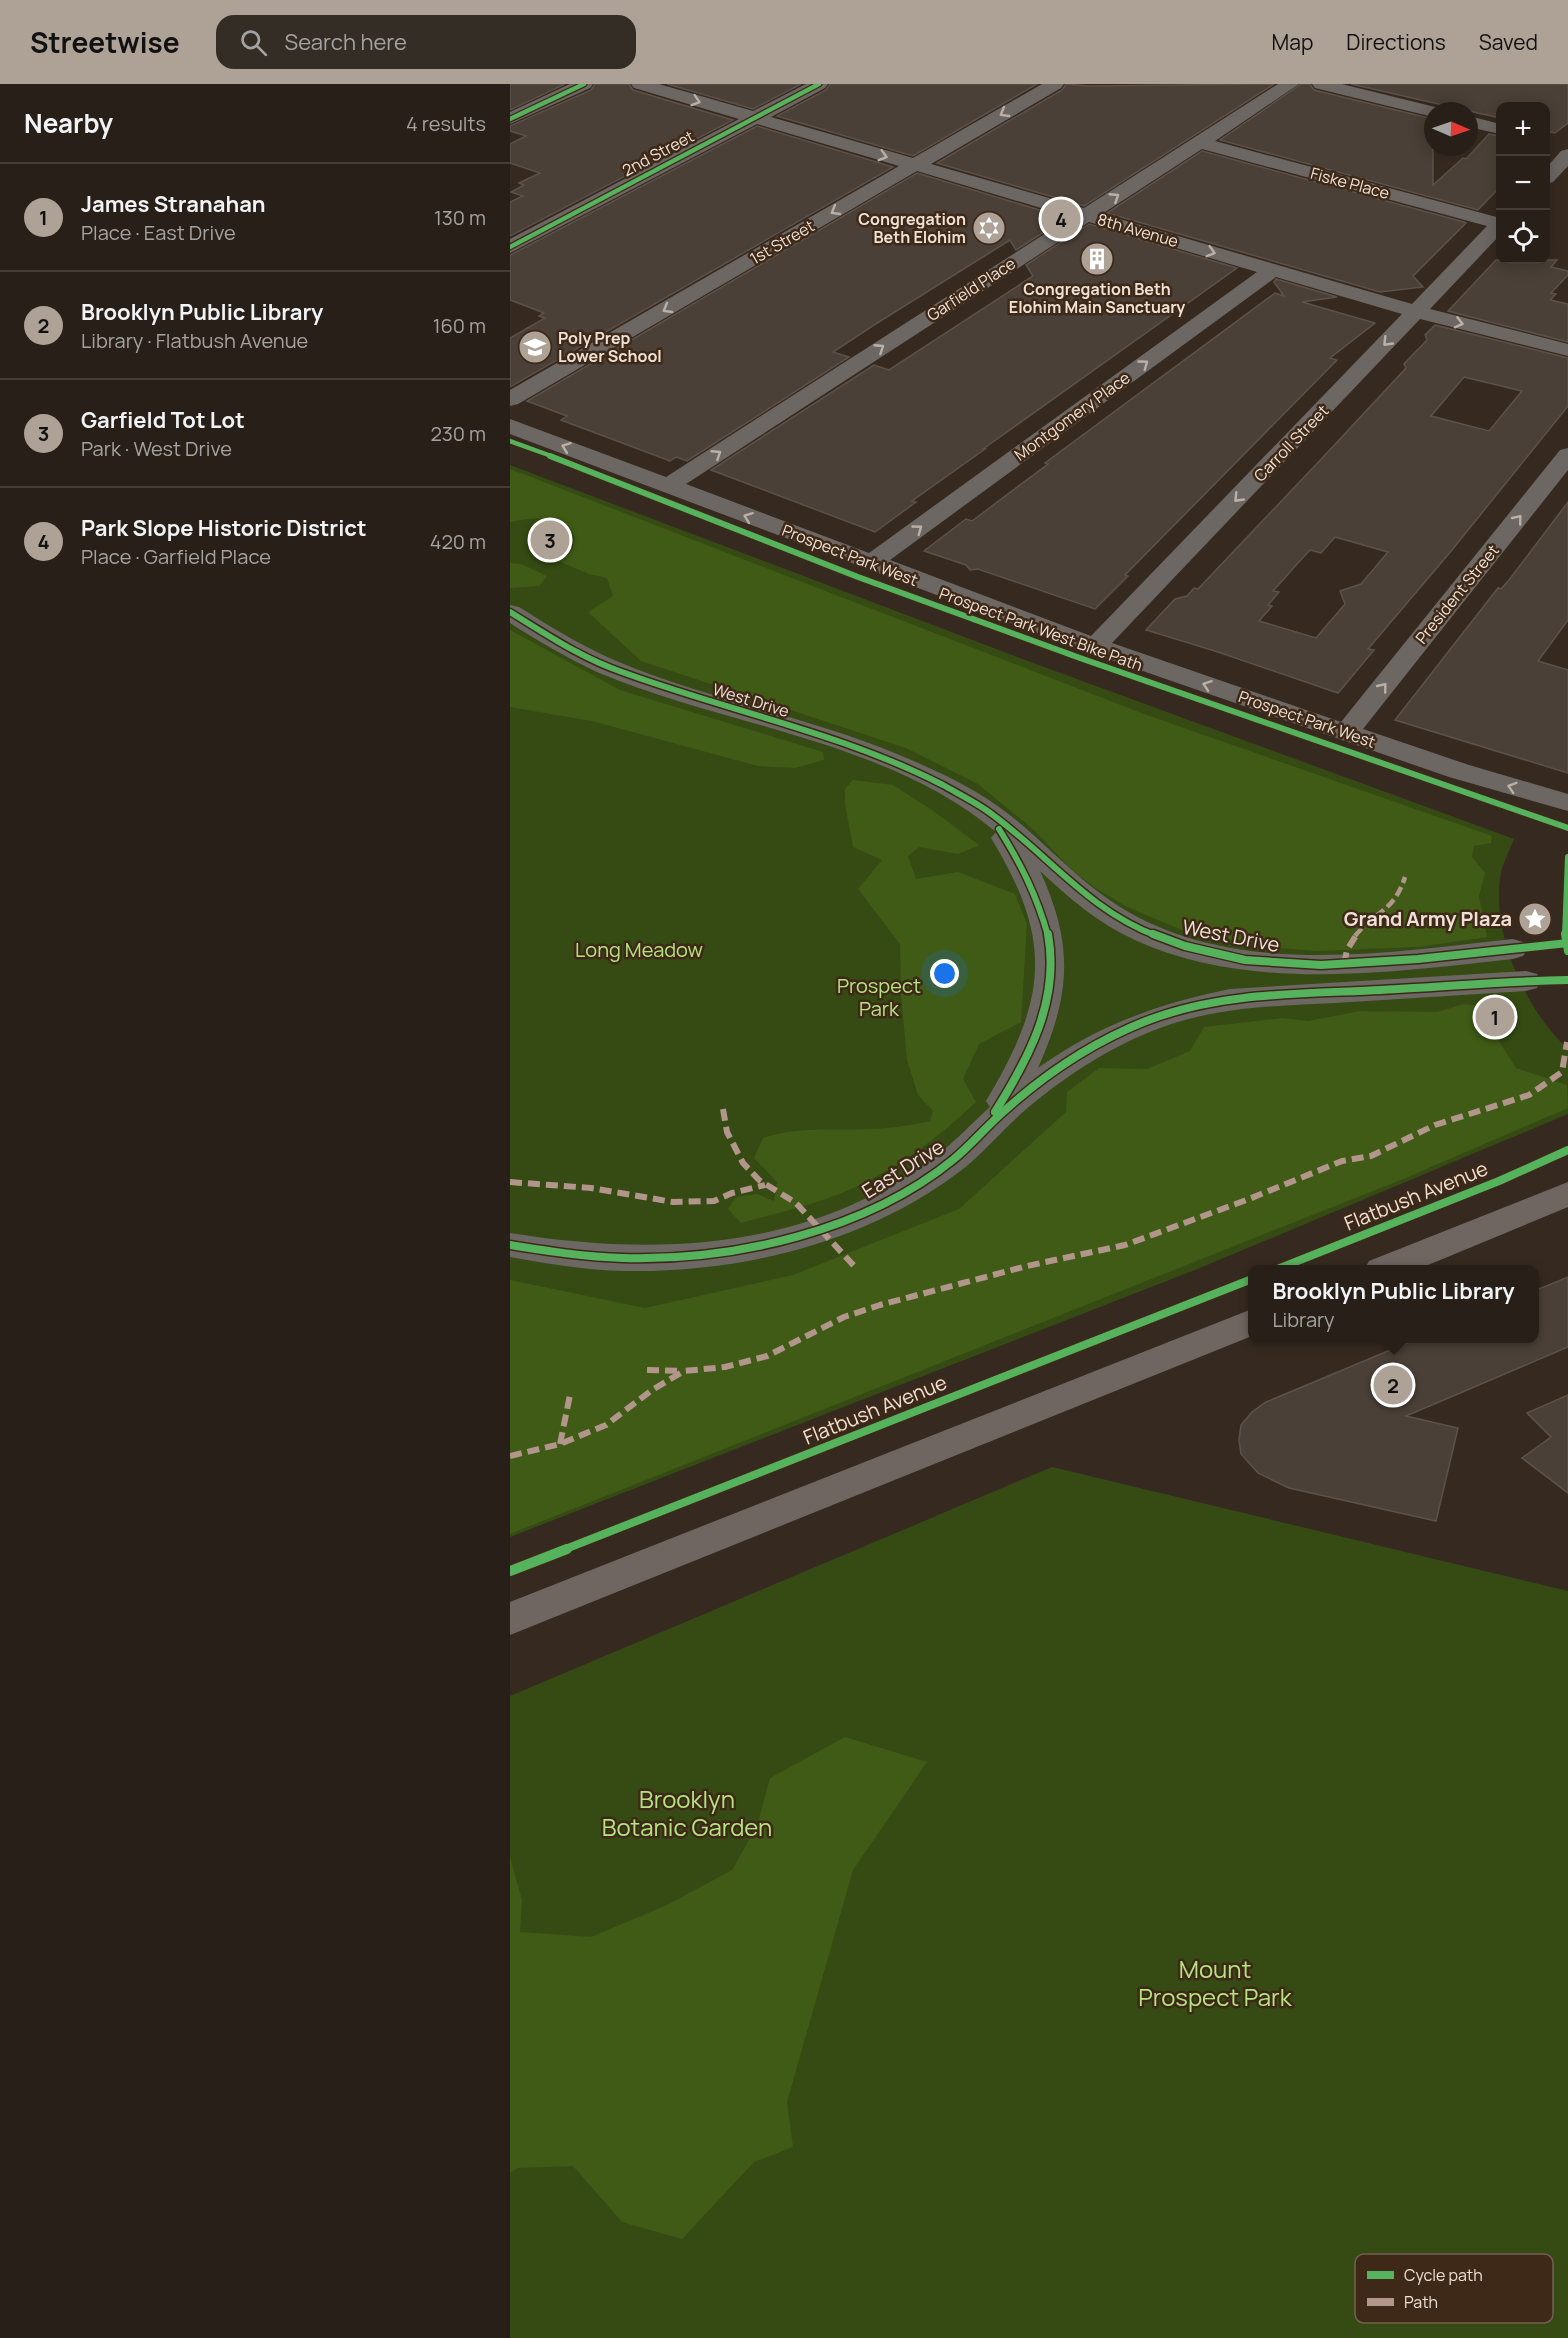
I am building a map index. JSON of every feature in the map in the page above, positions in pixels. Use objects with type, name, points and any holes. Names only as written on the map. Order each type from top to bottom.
[{"type":"main road","points":[[1391,1265],[1568,1194]]},
{"type":"main road","points":[[510,1619],[1248,1324]]},
{"type":"street","points":[[510,120],[584,84]]},
{"type":"street","name":"8th Avenue","points":[[640,84],[1416,312],[1568,350]]},
{"type":"street","name":"2nd Street","points":[[510,247],[819,84]]},
{"type":"street","name":"1st Street","points":[[510,399],[1055,84]]},
{"type":"street","name":"Garfield Place","points":[[668,486],[1290,84]]},
{"type":"street","points":[[1321,84],[1424,110]]},
{"type":"street","points":[[1478,124],[1496,128]]},
{"type":"street","name":"Fiske Place","points":[[1199,142],[1496,223]]},
{"type":"street","points":[[1550,173],[1568,155]]},
{"type":"street","name":"Carroll Street","points":[[1094,646],[1114,628],[1496,228]]},
{"type":"street","name":"Montgomery Place","points":[[871,563],[1273,270]]},
{"type":"street","name":"Prospect Park West","points":[[510,426],[1094,646],[1522,791],[1568,803]]},
{"type":"street","name":"President Street","points":[[1347,733],[1568,455]]},
{"type":"street","name":"West Drive","points":[[510,612],[573,651],[620,672],[870,753],[942,785],[986,810],[1101,908],[1141,930],[1185,946],[1245,960],[1321,965],[1418,959],[1513,949]]},
{"type":"street","name":"West Drive","points":[[976,1139],[1018,1077],[1032,1050],[1042,1025],[1052,962],[1050,939],[1039,899],[1011,846],[986,810]]},
{"type":"street","name":"East Drive","points":[[510,1245],[565,1255],[612,1258],[706,1256],[746,1250],[821,1229],[863,1213],[904,1192],[946,1165],[1010,1106],[1071,1059],[1139,1024],[1195,1005],[1230,999],[1526,981]]},
{"type":"green space","name":"Prospect Park","points":[[510,465],[1036,664],[1514,839],[1500,878],[1501,923],[1515,971],[1526,993],[1553,1033],[1568,1049],[1568,1114],[1200,1268],[510,1537]]},
{"type":"green space","points":[[510,469],[1144,714],[1492,836],[1491,843],[1474,846],[1472,857],[1485,873],[1479,896],[1487,937],[1418,947],[1317,951],[1242,945],[1194,935],[1127,907],[1094,887],[1071,869],[1035,831],[978,784],[906,748],[641,661],[588,612],[613,596],[607,578],[589,574],[558,561],[573,547],[575,537],[570,530],[563,524],[546,519],[536,518],[510,522]]},
{"type":"green space","points":[[510,563],[521,564],[547,576],[539,586],[510,588]]},
{"type":"green space","points":[[510,630],[620,690],[823,752],[824,760],[795,768],[758,766],[592,721],[510,707]]},
{"type":"green space","points":[[853,780],[893,785],[932,810],[979,845],[958,854],[919,847],[908,856],[916,879],[958,872],[1015,894],[1027,924],[1021,1022],[979,1044],[963,1079],[976,1102],[921,1148],[892,1168],[846,1191],[802,1207],[741,1223],[728,1209],[736,1197],[757,1194],[774,1201],[777,1182],[754,1158],[763,1138],[803,1130],[878,1129],[900,1126],[930,1121],[933,1111],[918,1095],[907,1060],[901,994],[900,944],[858,889],[882,860],[853,847],[845,804],[845,789]]},
{"type":"green space","points":[[1464,1004],[1493,1007],[1491,1029],[1516,1068],[1567,1085],[1568,1108],[1403,1179],[510,1534],[510,1280],[645,1308],[793,1275],[959,1209],[1066,1112],[1067,1092],[1099,1068],[1147,1069],[1190,1051],[1204,1027],[1282,1018],[1308,1021],[1360,1011],[1437,1012]]},
{"type":"green space","name":"Mount Prospect Park","points":[[1052,1467],[1568,1591],[1568,2338],[510,2338],[510,1696]]},
{"type":"green space","points":[[845,1737],[927,1762],[853,1870],[787,2102],[793,2147],[754,2162],[682,2239],[622,2222],[573,2166],[518,2168],[510,2173],[510,1857],[522,1900],[520,1932],[591,1937],[667,1905],[732,1870],[757,1826],[770,1778]]},
{"type":"building","points":[[510,84],[565,84],[510,110]]},
{"type":"building","points":[[595,84],[629,84],[633,90],[733,120],[510,236],[510,202],[523,196],[511,192],[524,185],[519,183],[540,173],[510,163],[510,144],[526,136],[510,131],[510,126],[591,90]]},
{"type":"building","points":[[667,84],[801,84],[753,109]]},
{"type":"building","points":[[830,84],[1037,84],[913,156],[777,116],[826,90]]},
{"type":"building","points":[[1066,84],[1088,86],[1274,84],[1084,206],[937,163],[1062,90]]},
{"type":"building","points":[[1301,84],[1310,84],[1314,90],[1424,117],[1424,156],[1433,156],[1433,185],[1463,158],[1478,156],[1478,146],[1489,134],[1496,135],[1496,191],[1478,210],[1220,140]]},
{"type":"building","points":[[1351,84],[1568,84],[1568,123],[1555,133],[1550,132],[1550,102],[1496,102],[1496,117],[1478,113],[1478,102],[1430,102]]},
{"type":"building","points":[[757,126],[893,167],[510,387],[510,338],[545,318],[539,316],[544,313],[510,300],[510,255]]},
{"type":"building","points":[[1202,151],[1466,223],[1413,276],[1423,287],[1380,292],[1107,213]]},
{"type":"building","points":[[917,173],[1066,218],[1016,250],[1010,240],[874,325],[833,352],[849,357],[687,461],[676,457],[670,461],[561,420],[567,416],[527,401]]},
{"type":"building","points":[[1089,224],[1237,268],[983,449],[985,449],[912,501],[916,502],[875,532],[711,470],[874,365],[889,370],[1033,276],[1026,265]]},
{"type":"building","points":[[1496,260],[1496,264],[1550,264],[1550,260],[1557,260],[1551,267],[1568,271],[1568,275],[1551,293],[1556,294],[1550,300],[1568,304],[1568,342],[1448,311]]},
{"type":"building","points":[[1276,279],[1337,297],[1302,302],[1375,323],[1330,358],[1337,360],[1125,575],[1128,576],[1095,609],[978,569],[970,570],[966,565],[924,551],[966,519],[972,521],[1048,464],[1045,463],[1275,293],[1284,296],[1274,282]]},
{"type":"building","points":[[1435,325],[1568,358],[1568,406],[1452,550],[1368,649],[1374,650],[1338,693],[1146,630],[1175,599],[1187,596],[1194,588],[1198,589],[1326,454],[1406,368],[1404,364],[1427,340],[1425,335]],"holes":[[[1464,377],[1522,391],[1489,431],[1431,416]],[[1335,537],[1388,552],[1361,584],[1340,591],[1345,604],[1316,638],[1259,621],[1272,606],[1268,605],[1279,592],[1273,591],[1298,563],[1310,550],[1321,553]]]},
{"type":"building","points":[[1568,502],[1568,620],[1538,661],[1568,670],[1568,773],[1395,720],[1498,588],[1501,589],[1509,580]]},
{"type":"building","points":[[1568,1277],[1568,1347],[1406,1416],[1458,1428],[1436,1521],[1289,1488],[1258,1473],[1241,1454],[1239,1440],[1241,1425],[1252,1412],[1266,1402],[1407,1343],[1539,1343],[1539,1289]]},
{"type":"building","points":[[1568,1395],[1568,1493],[1522,1458],[1551,1437],[1527,1413]]},
{"type":"marked path","points":[[1344,964],[1352,940],[1391,905],[1405,877]]},
{"type":"marked path","points":[[510,1456],[560,1444],[606,1425],[652,1390],[684,1371],[725,1367],[767,1356],[844,1317],[880,1305],[1027,1266],[1125,1245],[1249,1199],[1342,1161],[1371,1156],[1435,1125],[1529,1095],[1562,1072],[1567,1042]]},
{"type":"marked path","points":[[723,1109],[731,1143],[750,1172],[768,1187],[796,1203],[855,1267]]},
{"type":"marked path","points":[[510,1182],[591,1188],[673,1202],[714,1201],[732,1193],[765,1185]]},
{"type":"marked path","points":[[647,1370],[683,1371]]},
{"type":"marked path","points":[[560,1444],[570,1395]]},
{"type":"cycle path","points":[[510,119],[584,84]]},
{"type":"cycle path","points":[[510,247],[819,84]]},
{"type":"cycle path","name":"Prospect Park West Bike Path","points":[[510,441],[654,495],[858,577],[1080,658],[1568,828]]},
{"type":"cycle path","points":[[510,612],[573,651],[620,672],[870,753],[942,785],[986,810],[1101,908],[1141,930],[1185,946],[1245,960],[1321,965],[1418,959],[1568,943]]},
{"type":"cycle path","points":[[995,1112],[1018,1075],[1035,1039],[1046,1005],[1051,971],[1048,937],[1039,902],[1023,867],[999,829]]},
{"type":"cycle path","points":[[1568,857],[1565,892],[1565,944],[1568,951]]},
{"type":"cycle path","points":[[510,1245],[566,1254],[623,1258],[680,1257],[736,1250],[792,1238],[845,1220],[897,1196],[945,1166],[1026,1092],[1075,1057],[1127,1029],[1174,1011],[1262,995],[1568,980]]},
{"type":"cycle path","name":"Flatbush Avenue","points":[[1288,1265],[1499,1181],[1568,1150]]},
{"type":"cycle path","name":"Flatbush Avenue","points":[[510,1571],[1248,1281]]},
{"type":"place","name":"Park Slope Historic District","points":[[1061,219]]},
{"type":"place","name":"Congregation Beth Elohim","points":[[989,228]]},
{"type":"place","name":"Congregation Beth Elohim Main Sanctuary","points":[[1097,259]]},
{"type":"place","name":"Poly Prep Lower School","points":[[535,347]]},
{"type":"place","name":"Garfield Tot Lot","points":[[550,540]]},
{"type":"place","name":"Grand Army Plaza","points":[[1535,919]]},
{"type":"place","name":"James Stranahan","points":[[1495,1017]]},
{"type":"place","name":"Brooklyn Public Library","points":[[1393,1385]]},
{"type":"park label","name":"Long Meadow","points":[[639,950]]},
{"type":"park label","name":"Brooklyn Botanic Garden","points":[[687,1814]]}]
